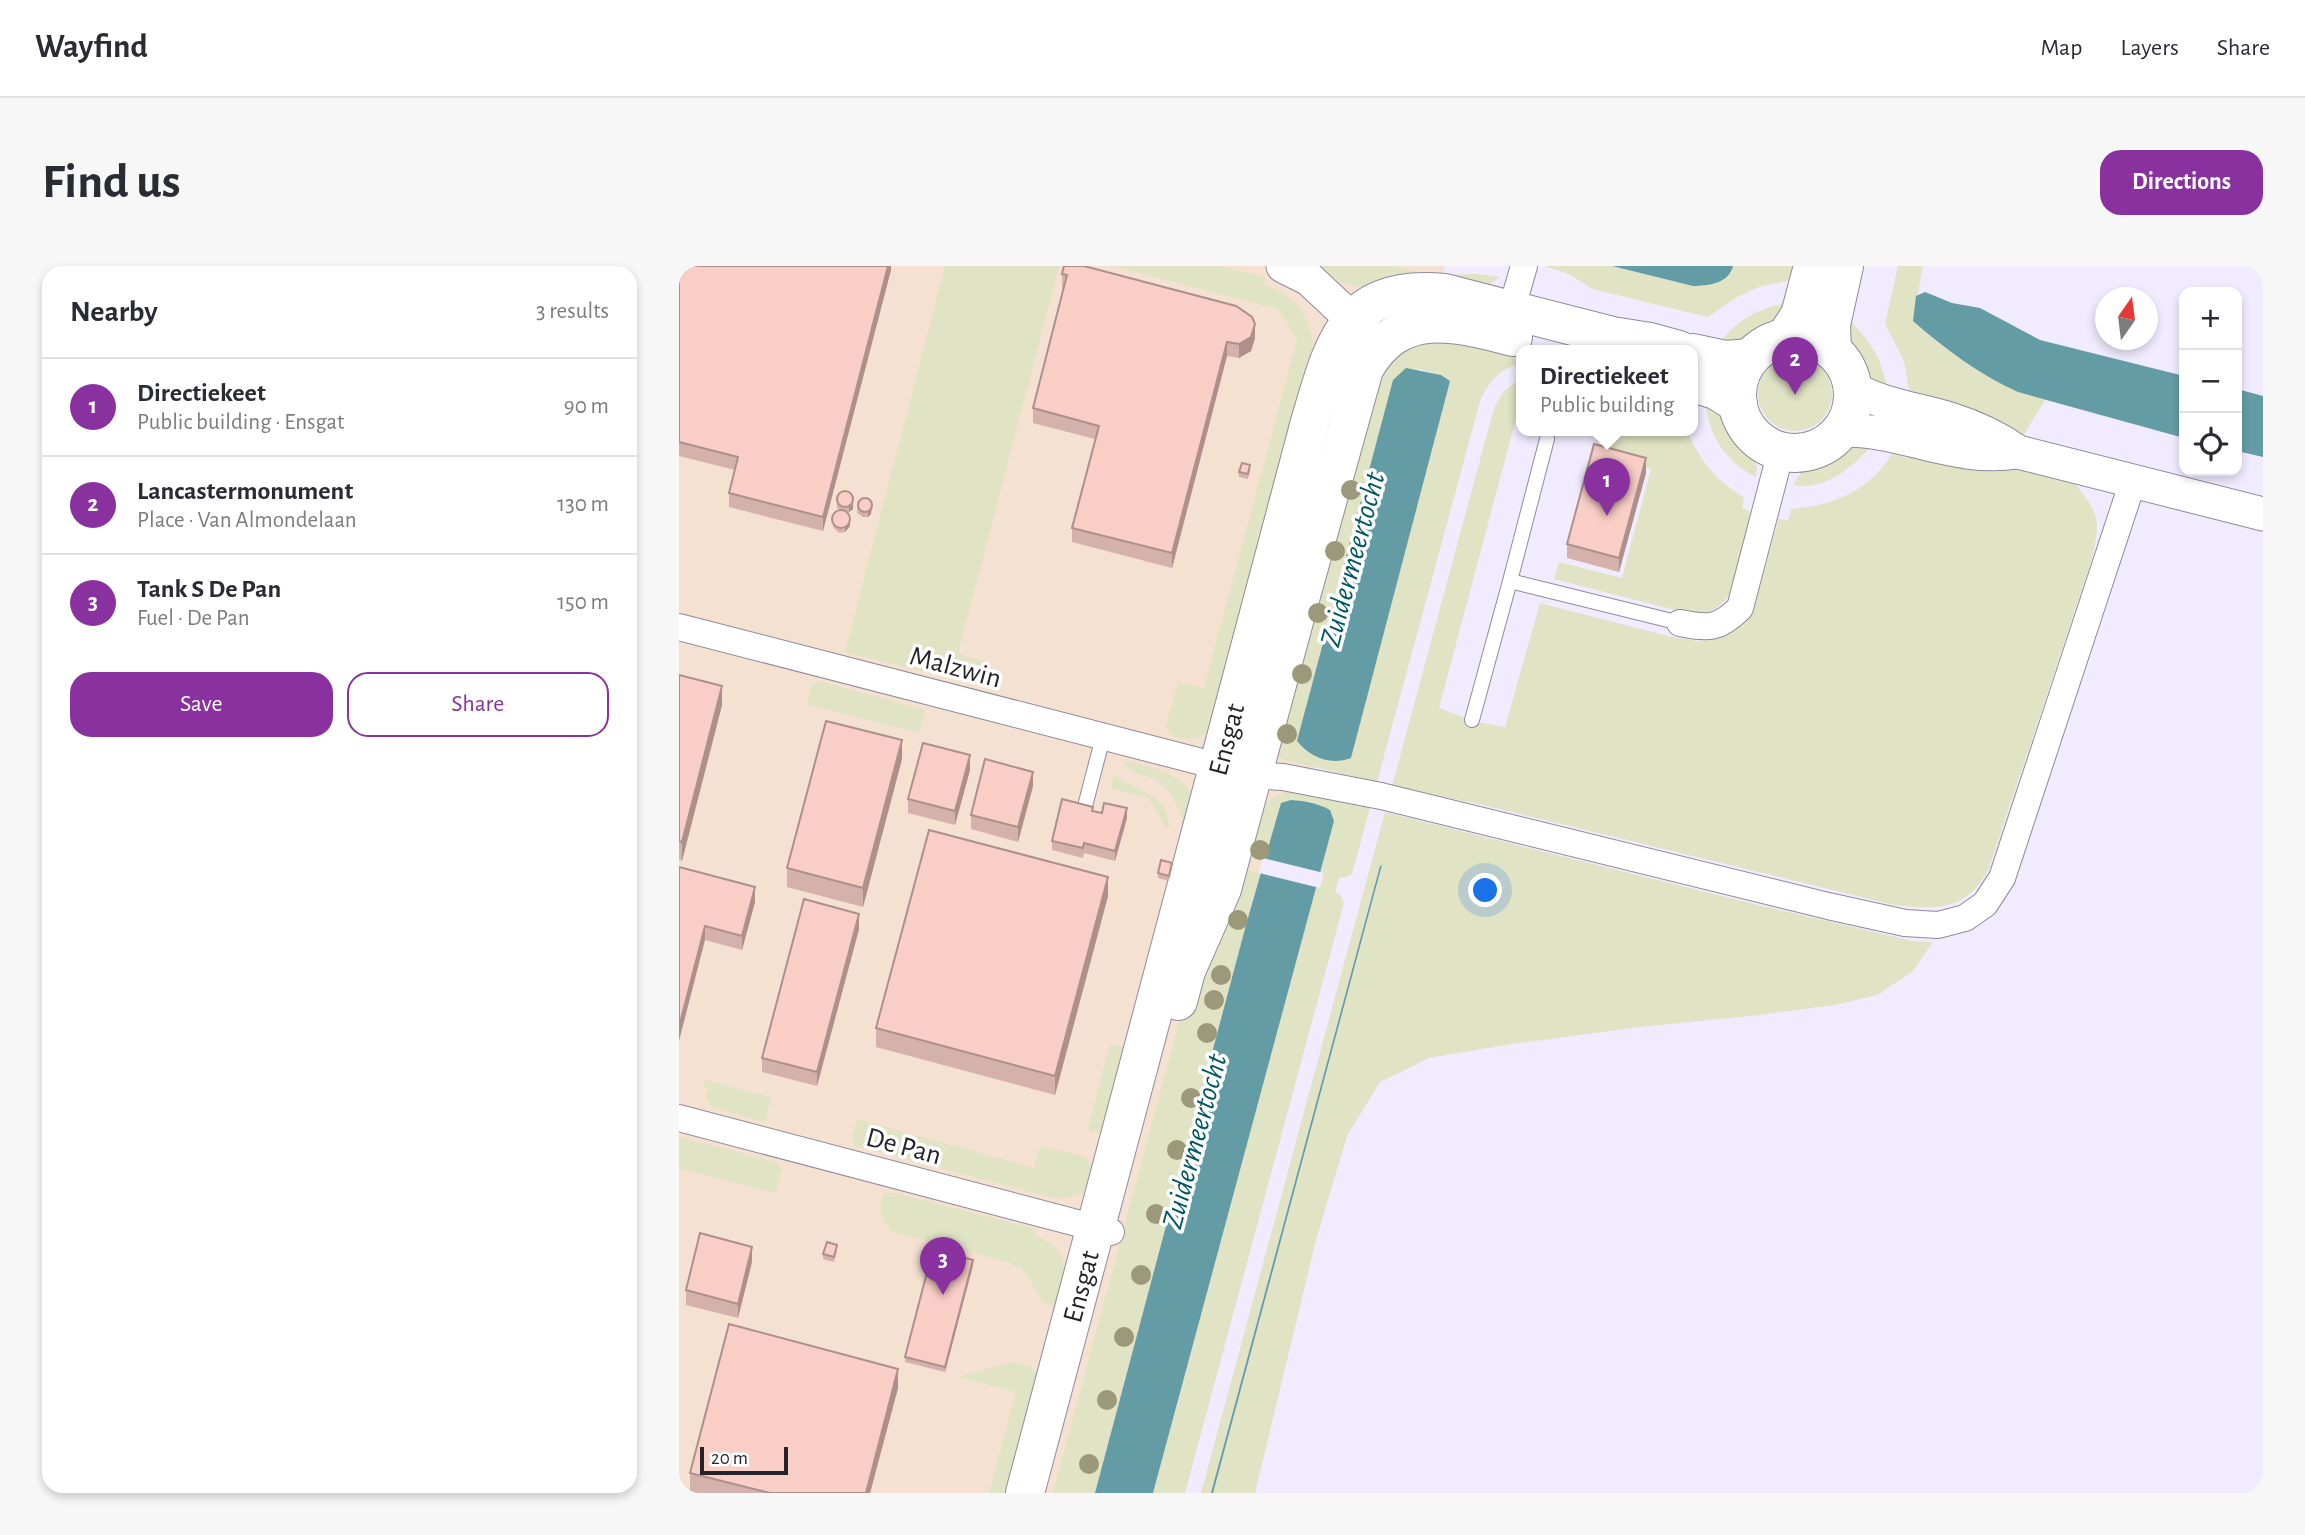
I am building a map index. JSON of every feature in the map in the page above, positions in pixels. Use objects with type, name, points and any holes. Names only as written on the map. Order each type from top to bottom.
[{"type":"main road","points":[[1785,338],[1800,315],[1814,266]]},
{"type":"main road","points":[[1832,351],[1831,325],[1844,266]]},
{"type":"main road","name":"Ensgat","points":[[1025,1493],[1104,1230],[1187,971],[1222,889],[1235,771],[1310,422],[1332,352],[1341,334],[1352,319],[1381,300],[1419,292],[1444,293],[1612,336],[1661,345]]},
{"type":"main road","name":"Ensgat","points":[[1235,771],[1364,369],[1392,336],[1414,326],[1440,322],[1545,345]]},
{"type":"main road","points":[[1785,338],[1810,339],[1832,351],[1846,367],[1852,388],[1851,410],[1841,430],[1818,448],[1796,453],[1781,451],[1755,436],[1745,425],[1738,404],[1739,379],[1751,358],[1766,345],[1785,338]]},
{"type":"main road","points":[[1698,354],[1726,360],[1751,358]]},
{"type":"main road","points":[[1698,385],[1716,390],[1738,404]]},
{"type":"main road","name":"Ensgat","points":[[1045,1493],[1104,1230]]},
{"type":"street","points":[[1283,266],[1309,279],[1381,346]]},
{"type":"street","points":[[1511,310],[1524,266]]},
{"type":"street","points":[[1852,388],[1885,403],[1951,420],[1996,437],[2018,452],[2263,514]]},
{"type":"street","points":[[1841,430],[1877,432],[1946,450],[1993,456],[2018,452]]},
{"type":"street","points":[[1680,623],[1709,628],[1722,624],[1740,608],[1781,451]]},
{"type":"street","name":"Malzwin","points":[[679,627],[1235,771],[1283,776],[1381,796],[1884,918],[1927,925],[1956,921],[1985,904],[2002,878],[2133,481]]},
{"type":"street","name":"De Pan","points":[[679,1118],[1104,1230]]},
{"type":"lane","points":[[1472,720],[1547,439]]},
{"type":"lane","points":[[1510,581],[1680,623]]},
{"type":"lane","points":[[1084,810],[1103,737]]},
{"type":"shaded area","points":[[679,266],[1445,266],[1257,984],[1131,1493],[679,1493]]},
{"type":"green space","points":[[945,266],[1059,266],[958,654],[985,661],[976,673],[959,680],[845,652]]},
{"type":"green space","points":[[1113,266],[1220,266],[1266,278],[1265,285],[1294,301],[1301,309],[1312,339],[1313,351],[1208,732],[1194,738],[1176,737],[1166,726],[1178,682],[1204,688],[1297,340],[1278,309]]},
{"type":"green space","points":[[1318,266],[1394,266],[1429,275],[1476,274],[1500,277],[1489,285],[1360,287],[1342,283]]},
{"type":"green space","points":[[1544,266],[1612,266],[1693,286],[1705,286],[1731,273],[1733,266],[1793,266],[1788,281],[1761,286],[1737,297],[1708,317],[1592,289],[1569,274]]},
{"type":"green space","points":[[1898,266],[1923,266],[1913,321],[1991,378],[2045,400],[2023,436],[1922,403],[1923,395],[1909,390],[1904,361],[1885,324]]},
{"type":"green space","points":[[1789,303],[1761,335],[1744,342],[1719,345],[1733,328],[1749,316]]},
{"type":"green space","points":[[1850,321],[1875,352],[1887,390],[1866,379],[1849,350]]},
{"type":"green space","points":[[1415,340],[1517,345],[1516,365],[1497,376],[1481,398],[1377,782],[1284,760],[1266,753],[1365,387]],"holes":[[[1416,368],[1441,375],[1351,758]]]},
{"type":"green space","points":[[1795,357],[1816,363],[1826,373],[1832,394],[1826,415],[1816,425],[1795,431],[1774,425],[1764,415],[1758,394],[1764,373],[1774,363]]},
{"type":"green space","points":[[1516,382],[1516,419],[1439,708],[1472,721],[1505,727],[1540,603],[1672,637],[1698,641],[1715,639],[1728,633],[1750,613],[1779,518],[1788,521],[1791,509],[1821,504],[1849,494],[1872,478],[1892,454],[1908,458],[1910,450],[2070,478],[2087,500],[2095,516],[2097,525],[2091,562],[1989,868],[1971,893],[1961,900],[1937,907],[1894,905],[1483,805],[1392,786],[1494,408],[1503,392]]},
{"type":"green space","points":[[1705,400],[1728,416],[1753,455],[1757,467],[1756,477],[1735,463],[1720,446],[1710,424]]},
{"type":"green space","points":[[1596,436],[1690,436],[1709,469],[1744,497],[1742,508],[1750,511],[1742,560],[1732,591],[1723,603],[1710,611],[1694,615],[1554,579],[1559,562],[1622,578],[1651,469],[1598,455],[1601,443],[1595,441]]},
{"type":"green space","points":[[1853,443],[1872,445],[1856,462],[1837,476],[1815,485],[1793,485],[1811,465],[1827,454]]},
{"type":"green space","points":[[818,681],[926,710],[919,733],[807,704],[812,685]]},
{"type":"green space","points":[[1122,760],[1171,775],[1193,795],[1184,831],[1178,806],[1164,786],[1130,770]]},
{"type":"green space","points":[[1114,774],[1156,799],[1163,806],[1169,827],[1166,828],[1149,798],[1111,788]]},
{"type":"green space","points":[[1293,790],[1370,808],[1352,874],[1339,878],[1335,892],[1341,896],[1344,903],[1185,1493],[1153,1493],[1334,821],[1330,810],[1309,801],[1281,803],[1266,859],[1239,852],[1253,822],[1265,805],[1272,798]]},
{"type":"green space","points":[[1385,812],[1750,903],[1913,941],[1933,942],[1912,972],[1877,995],[1835,1005],[1640,1027],[1429,1058],[1380,1082],[1347,1136],[1316,1240],[1255,1493],[1213,1493],[1380,866],[1211,1493],[1201,1493]]},
{"type":"green space","points":[[1234,867],[1262,874],[1246,925],[1095,1493],[1053,1493],[1188,989]]},
{"type":"green space","points":[[1110,1044],[1134,1049],[1102,1134],[1088,1128]]},
{"type":"green space","points":[[705,1080],[771,1097],[765,1122],[713,1108],[706,1096],[708,1088],[703,1087]]},
{"type":"green space","points":[[857,1119],[1034,1168],[1040,1146],[1086,1157],[1098,1177],[1079,1194],[1068,1198],[1054,1198],[855,1146],[852,1137]]},
{"type":"green space","points":[[679,1137],[776,1162],[782,1168],[776,1193],[679,1168]]},
{"type":"green space","points":[[890,1192],[1036,1229],[1035,1236],[1056,1248],[1064,1264],[1059,1307],[1044,1303],[1022,1268],[891,1231],[881,1211],[883,1196]]},
{"type":"green space","points":[[1012,1362],[1030,1367],[1038,1375],[1015,1493],[989,1493],[1016,1392],[958,1377]]},
{"type":"water","points":[[1612,266],[1733,266],[1723,280],[1693,286]]},
{"type":"water","points":[[1925,292],[1952,303],[1980,308],[2040,340],[2179,375],[2179,437],[2018,392],[1990,378],[1913,321],[1916,296]]},
{"type":"water","name":"Zuidermeertocht","points":[[1406,368],[1441,375],[1450,381],[1351,758],[1328,760],[1314,756],[1297,741],[1393,380]]},
{"type":"water","points":[[2242,390],[2263,396],[2263,457],[2242,452]]},
{"type":"water","name":"Zuidermeertocht","points":[[1291,800],[1330,810],[1334,821],[1153,1493],[1095,1493],[1246,925],[1281,803]]},
{"type":"water","points":[[1382,865],[1213,1493],[1211,1493],[1380,866]]},
{"type":"pier","points":[[1263,858],[1324,873],[1320,888],[1259,873]]},
{"type":"building","points":[[679,266],[888,266],[823,517],[729,493],[738,457],[679,442]]},
{"type":"building","points":[[1064,266],[1084,266],[1236,306],[1252,317],[1255,324],[1251,337],[1239,344],[1227,342],[1172,553],[1072,528],[1099,426],[1033,408],[1067,275],[1062,274]]},
{"type":"building","points":[[1594,444],[1646,458],[1619,558],[1567,544]]},
{"type":"building","points":[[1242,463],[1250,465],[1248,474],[1239,472]]},
{"type":"building","points":[[842,491],[848,491],[853,499],[851,505],[842,507],[837,502],[837,496]]},
{"type":"building","points":[[862,498],[868,498],[872,505],[868,512],[862,512],[858,508],[858,502]]},
{"type":"building","points":[[841,510],[847,513],[850,519],[847,525],[841,528],[835,525],[832,519],[835,513]]},
{"type":"building","points":[[679,675],[722,686],[682,842],[679,841]]},
{"type":"building","points":[[826,721],[902,740],[863,888],[787,868]]},
{"type":"building","points":[[923,743],[970,755],[955,811],[908,799]]},
{"type":"building","points":[[985,759],[1033,772],[1018,827],[971,815]]},
{"type":"building","points":[[1062,799],[1093,807],[1092,811],[1102,813],[1104,803],[1127,808],[1115,851],[1084,843],[1083,848],[1052,841]]},
{"type":"building","points":[[929,830],[1108,877],[1055,1076],[876,1028]]},
{"type":"building","points":[[1161,860],[1172,863],[1169,876],[1158,873]]},
{"type":"building","points":[[679,867],[755,887],[742,936],[705,926],[679,1027]]},
{"type":"building","points":[[804,899],[859,914],[817,1072],[762,1058]]},
{"type":"building","points":[[700,1233],[752,1247],[738,1304],[686,1290]]},
{"type":"building","points":[[827,1242],[837,1245],[834,1257],[823,1254]]},
{"type":"building","points":[[933,1249],[973,1260],[945,1367],[905,1357]]},
{"type":"building","points":[[729,1324],[898,1369],[866,1493],[770,1493],[690,1473]]},
{"type":"place","name":"Lancastermonument","points":[[1795,395]]},
{"type":"place","name":"Directiekeet","points":[[1607,516]]},
{"type":"place","name":"Tank S De Pan","points":[[943,1295]]}]
